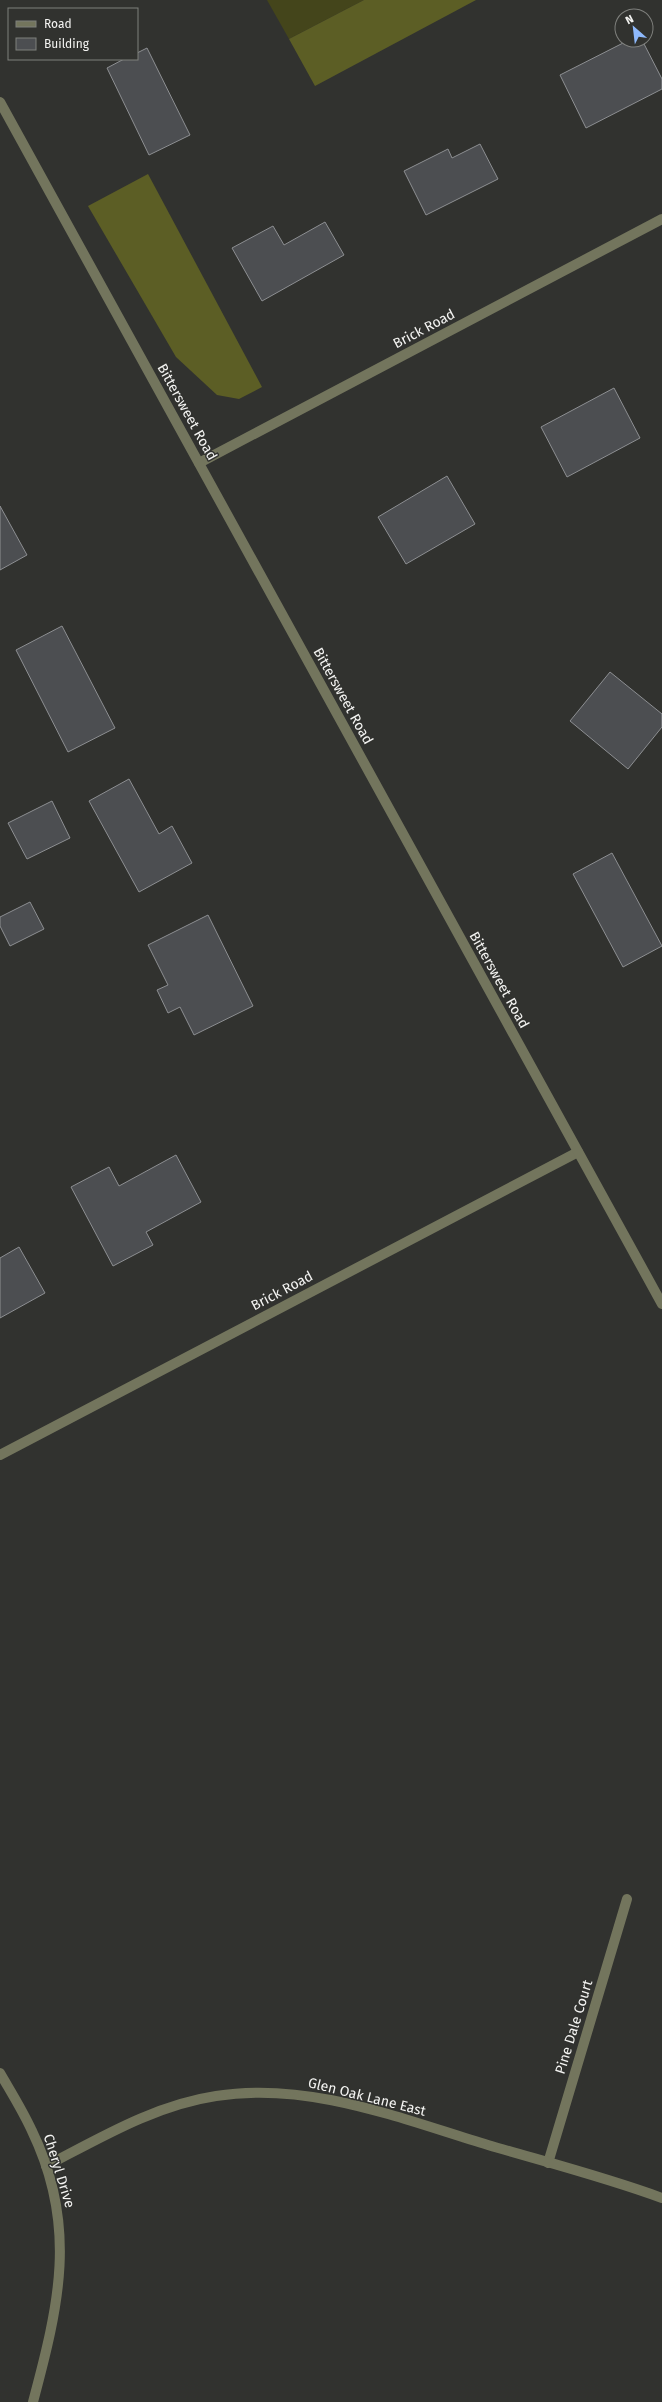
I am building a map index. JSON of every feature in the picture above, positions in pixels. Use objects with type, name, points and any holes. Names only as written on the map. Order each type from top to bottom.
[{"type":"street","name":"Bittersweet Road","points":[[0,102],[662,1304]]},
{"type":"street","name":"Brick Road","points":[[199,463],[662,219]]},
{"type":"street","name":"Brick Road","points":[[0,1456],[578,1152]]},
{"type":"street","name":"Pine Dale Court","points":[[548,2163],[627,1899]]},
{"type":"street","name":"Cheryl Drive","points":[[0,2072],[32,2131],[46,2166],[60,2225],[60,2268],[56,2306],[33,2402]]},
{"type":"street","name":"Glen Oak Lane East","points":[[46,2166],[156,2112],[216,2096],[247,2092],[298,2094],[361,2108],[662,2198]]},
{"type":"shaded area","points":[[267,0],[364,0],[289,39]]},
{"type":"shaded area","points":[[364,0],[476,0],[315,86],[289,39]]},
{"type":"shaded area","points":[[148,174],[262,387],[239,399],[217,395],[176,357],[88,206]]},
{"type":"building","points":[[147,48],[190,135],[149,155],[107,68],[122,60],[138,60],[138,52]]},
{"type":"building","points":[[614,48],[646,48],[662,79],[662,89],[586,128],[560,75]]},
{"type":"building","points":[[480,144],[498,179],[426,215],[404,171],[448,149],[452,158]]},
{"type":"building","points":[[325,222],[344,255],[262,301],[232,248],[273,226],[284,245]]},
{"type":"building","points":[[614,388],[640,438],[567,477],[541,427]]},
{"type":"building","points":[[447,476],[475,524],[406,564],[378,517]]},
{"type":"building","points":[[0,506],[27,555],[0,570]]},
{"type":"building","points":[[62,626],[115,728],[68,752],[16,650]]},
{"type":"building","points":[[610,672],[662,714],[662,727],[628,769],[570,721]]},
{"type":"building","points":[[129,779],[159,834],[172,826],[192,863],[139,892],[89,801]]},
{"type":"building","points":[[52,801],[70,838],[27,859],[8,823]]},
{"type":"building","points":[[612,853],[662,946],[623,967],[573,874]]},
{"type":"building","points":[[30,902],[44,929],[10,946],[0,926],[0,917]]},
{"type":"building","points":[[208,915],[253,1006],[194,1035],[180,1007],[168,1013],[157,990],[168,985],[148,945]]},
{"type":"building","points":[[176,1155],[201,1202],[146,1232],[153,1245],[113,1266],[71,1187],[109,1167],[119,1186]]},
{"type":"building","points":[[19,1247],[45,1293],[0,1318],[0,1258]]}]
